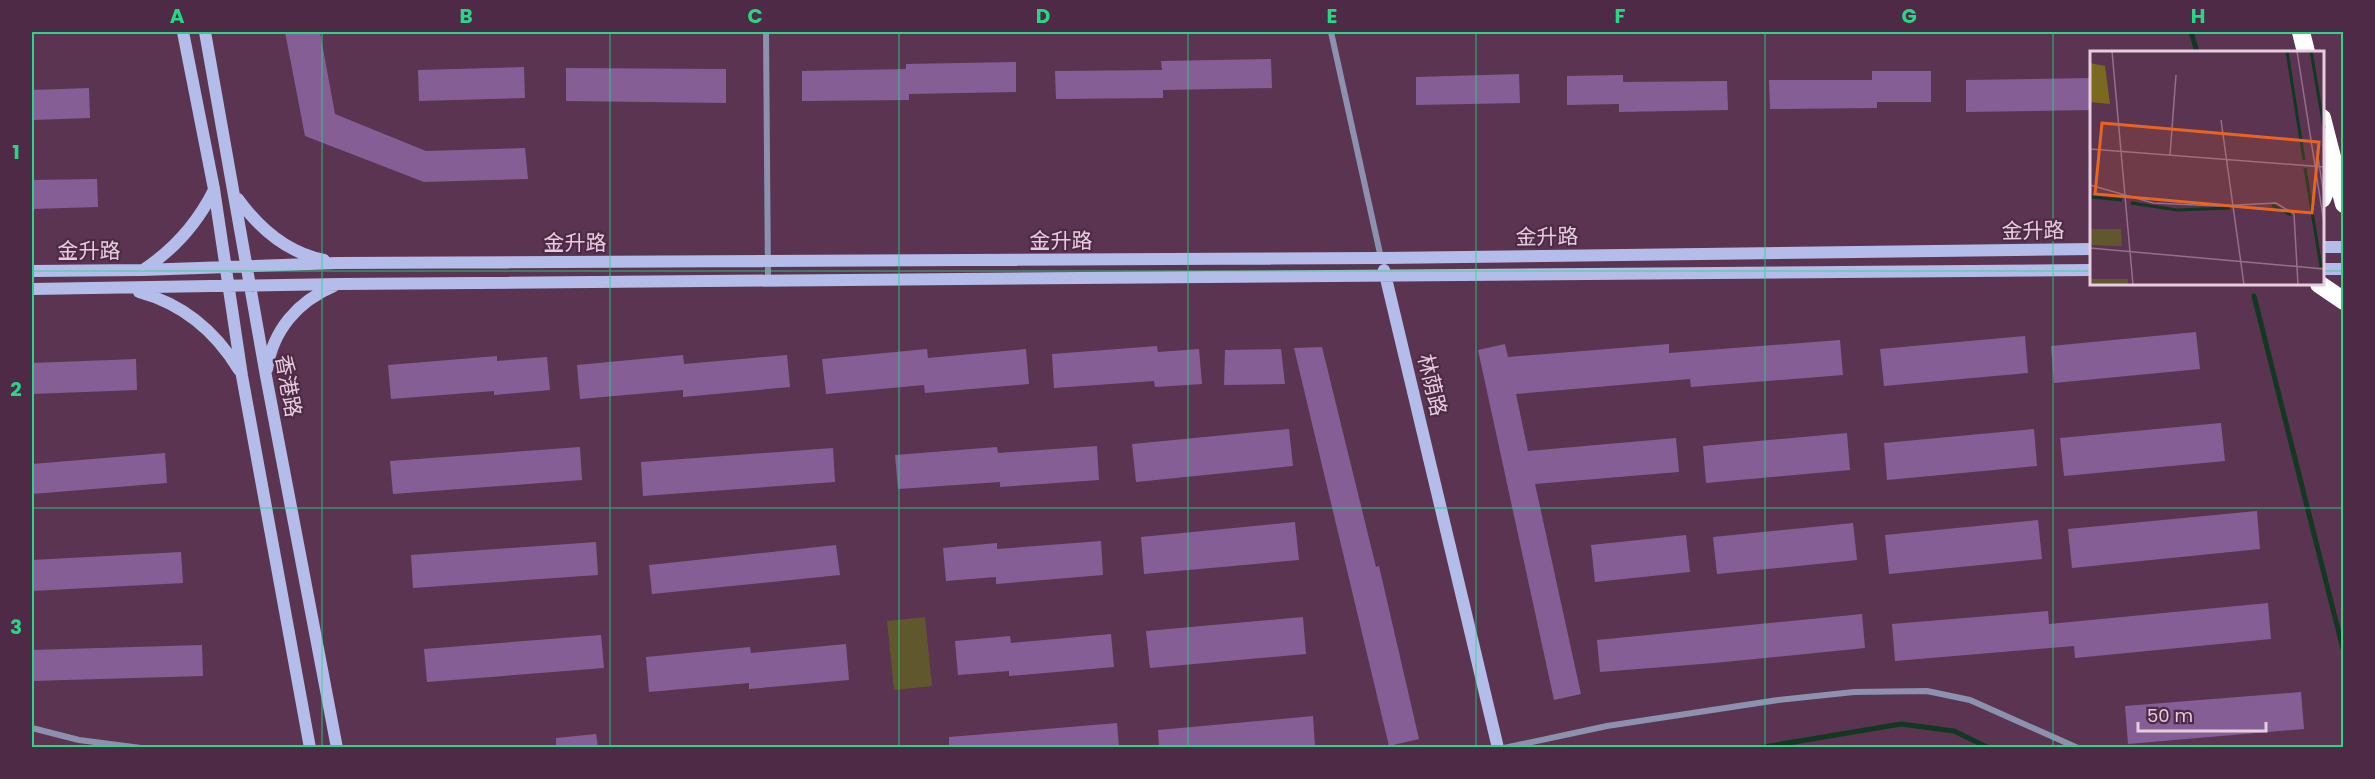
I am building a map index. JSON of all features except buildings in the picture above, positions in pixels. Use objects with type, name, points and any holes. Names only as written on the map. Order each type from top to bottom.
[{"type":"highway","points":[[2301,32],[2306,51]]},
{"type":"highway","points":[[2324,126],[2343,204]]},
{"type":"highway","points":[[2324,194],[2330,180],[2333,160]]},
{"type":"highway","points":[[2320,285],[2343,301]]},
{"type":"main road","name":"香港路","points":[[183,32],[214,189],[242,376],[310,747]]},
{"type":"main road","name":"香港路","points":[[205,32],[266,376],[337,747]]},
{"type":"main road","points":[[142,270],[172,249],[185,236],[214,189]]},
{"type":"main road","points":[[235,196],[272,236],[303,253],[337,263]]},
{"type":"main road","points":[[2324,247],[2343,248]]},
{"type":"main road","name":"金升路","points":[[32,271],[142,270],[337,263],[1382,258],[2090,249]]},
{"type":"main road","name":"林荫路","points":[[1382,258],[1498,747]]},
{"type":"main road","points":[[2324,269],[2343,269]]},
{"type":"main road","name":"金升路","points":[[32,289],[340,284],[2090,270]]},
{"type":"main road","points":[[266,376],[274,341],[289,319],[308,300],[340,284]]},
{"type":"main road","points":[[127,289],[174,305],[195,319],[229,354],[242,376]]},
{"type":"street","points":[[765,32],[768,281]]},
{"type":"street","name":"林荫路","points":[[1331,32],[1382,258]]},
{"type":"street","points":[[1504,747],[1607,726],[1778,700],[1854,692],[1927,690],[1970,700],[2078,747]]},
{"type":"street","points":[[32,728],[79,740],[141,747]]},
{"type":"shaded area","points":[[925,617],[932,686],[894,690],[887,621]]},
{"type":"waterway","points":[[2191,32],[2197,51]]},
{"type":"waterway","points":[[2254,296],[2344,653]]},
{"type":"waterway","points":[[1758,748],[1901,724],[1954,731],[1989,748]]}]
